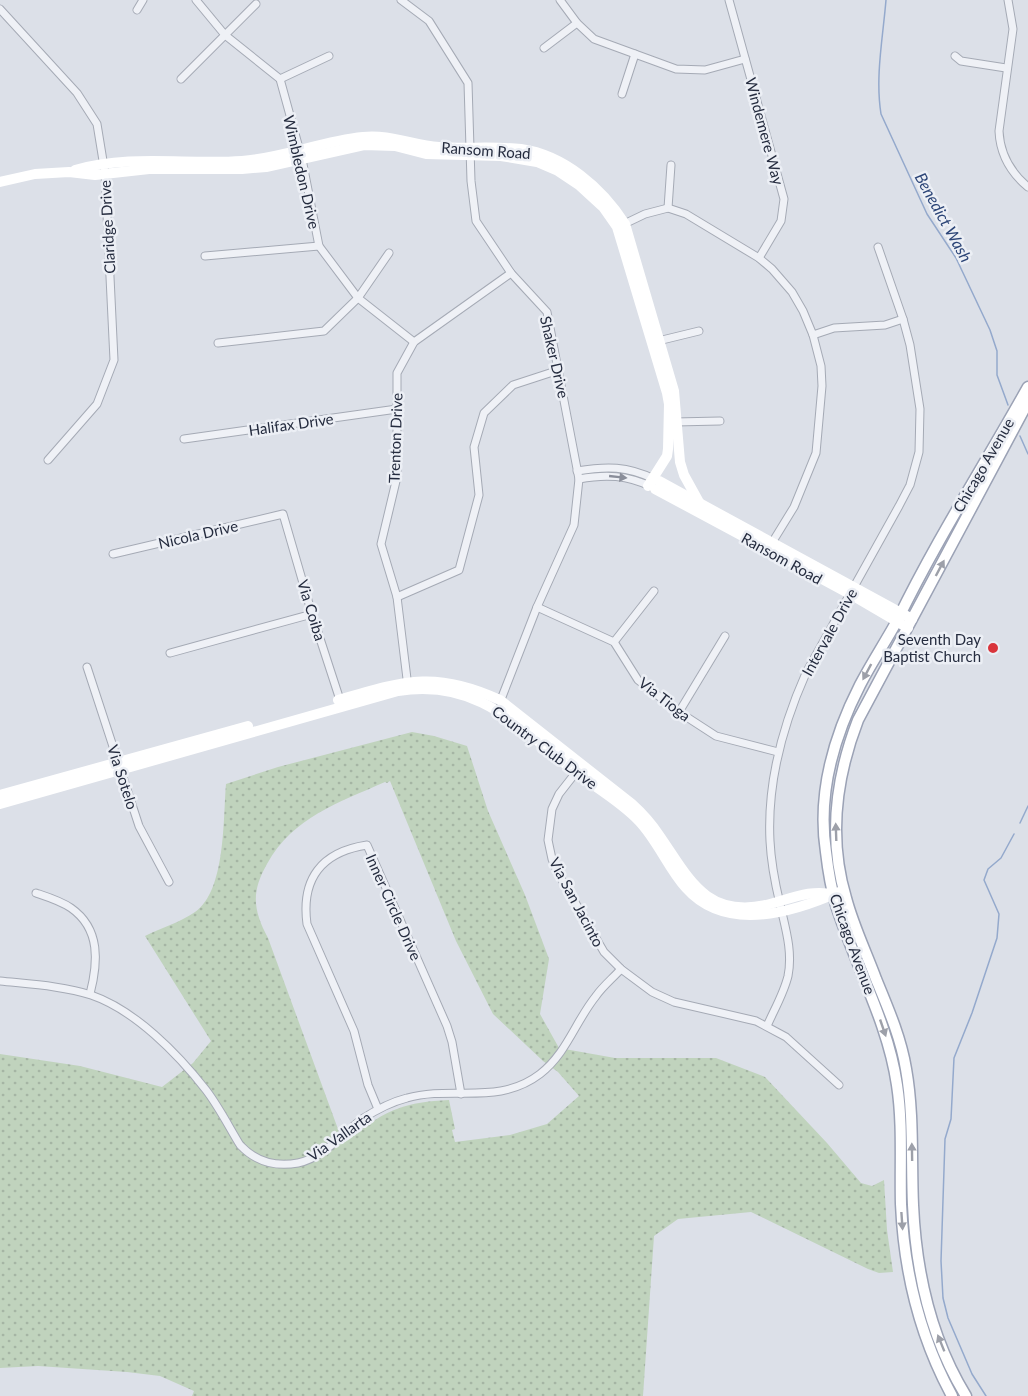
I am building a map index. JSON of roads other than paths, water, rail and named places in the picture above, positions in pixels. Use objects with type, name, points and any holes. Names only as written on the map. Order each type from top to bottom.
[{"type":"street","points":[[137,10],[143,0]]},
{"type":"street","points":[[196,0],[225,35],[280,79],[329,56]]},
{"type":"street","name":"Shaker Drive","points":[[401,0],[429,21],[468,83],[471,182],[476,221],[511,273],[547,312],[578,475],[574,525],[537,607],[498,705]]},
{"type":"street","points":[[560,0],[594,39],[676,69],[705,70],[745,59]]},
{"type":"street","name":"Windemere Way","points":[[729,0],[784,199],[781,221],[759,258]]},
{"type":"street","points":[[1008,0],[1013,29],[999,131],[1000,148],[1008,165],[1028,187]]},
{"type":"street","points":[[181,79],[256,4]]},
{"type":"street","name":"Claridge Drive","points":[[0,9],[77,93],[97,124],[104,169],[114,360],[97,404],[48,460]]},
{"type":"street","points":[[544,48],[578,23]]},
{"type":"street","points":[[622,94],[635,54]]},
{"type":"street","points":[[956,56],[961,61],[1006,68]]},
{"type":"street","name":"Wimbledon Drive","points":[[280,79],[300,155],[319,246],[358,298],[414,342]]},
{"type":"street","name":"Ransom Road","points":[[0,182],[35,174],[69,172],[93,165],[104,169],[152,160],[241,161],[364,145],[395,146],[426,154],[471,152],[520,158],[552,168],[592,195],[621,225],[656,341],[684,475],[700,504]]},
{"type":"street","points":[[668,208],[671,165]]},
{"type":"street","points":[[621,225],[645,214],[668,208],[696,219],[759,258],[772,269],[792,292],[803,311],[813,335],[821,366],[822,386],[816,453],[794,507],[770,547]]},
{"type":"street","points":[[206,256],[319,246]]},
{"type":"street","name":"Intervale Drive","points":[[767,1026],[788,975],[790,952],[773,873],[770,841],[772,781],[777,752],[793,701],[806,673],[910,485],[919,452],[920,409],[910,345],[878,247]]},
{"type":"street","points":[[218,342],[324,331],[358,298],[389,253]]},
{"type":"street","name":"Trenton Drive","points":[[408,685],[397,597],[381,544],[397,477],[397,373],[414,342],[511,273]]},
{"type":"street","points":[[813,335],[834,328],[885,325],[903,319]]},
{"type":"street","points":[[656,341],[699,332]]},
{"type":"street","points":[[397,597],[459,570],[479,495],[474,447],[484,413],[513,385],[559,370]]},
{"type":"street","name":"Chicago Avenue","points":[[952,1396],[938,1369],[911,1286],[904,1247],[900,1118],[894,1066],[825,848],[824,816],[830,764],[836,739],[848,710],[1028,387]]},
{"type":"street","name":"Chicago Avenue","points":[[966,1396],[948,1361],[930,1316],[923,1286],[915,1227],[911,1120],[905,1065],[888,1009],[838,893],[836,812],[841,770],[858,720],[1028,402]]},
{"type":"street","name":"Halifax Drive","points":[[184,439],[397,408]]},
{"type":"street","points":[[673,422],[720,421]]},
{"type":"street","name":"Ransom Road","points":[[658,486],[669,449],[673,422]]},
{"type":"street","points":[[578,475],[612,467],[636,470],[658,486],[684,475]]},
{"type":"street","name":"Ransom Road","points":[[658,486],[700,504],[770,547]]},
{"type":"street","name":"Ransom Road","points":[[658,486],[910,624]]},
{"type":"street","name":"Nicola Drive","points":[[113,554],[283,514]]},
{"type":"street","name":"Via Coiba","points":[[283,514],[341,703]]},
{"type":"street","points":[[537,607],[614,642],[654,591]]},
{"type":"street","points":[[170,653],[312,614]]},
{"type":"street","points":[[679,712],[725,636]]},
{"type":"street","name":"Via Tioga","points":[[614,642],[638,680],[679,712],[716,736],[777,752]]},
{"type":"street","name":"Via Sotelo","points":[[87,667],[139,826],[169,882]]},
{"type":"street","name":"Country Club Drive","points":[[0,804],[120,766],[341,703],[408,685],[448,682],[467,687],[498,705],[579,769],[632,804],[646,818],[698,890],[718,903],[732,908],[780,906],[824,900],[838,893]]},
{"type":"street","name":"Country Club Drive","points":[[0,795],[120,766]]},
{"type":"street","name":"Via San Jacinto","points":[[579,769],[552,809],[548,840],[552,859],[604,952],[621,969],[652,992],[674,1002],[745,1017],[767,1026],[786,1037],[839,1085]]},
{"type":"street","name":"Inner Circle Drive","points":[[378,1109],[368,1085],[354,1031],[307,924],[305,905],[309,885],[319,868],[333,856],[353,847],[367,845],[447,1026],[461,1094]]},
{"type":"street","points":[[36,893],[70,907],[89,929],[93,938],[96,959],[96,972],[90,994]]},
{"type":"street","name":"Via Vallarta","points":[[0,981],[90,994],[113,1005],[147,1029],[183,1064],[207,1091],[240,1145],[247,1152],[268,1163],[279,1165],[295,1164],[317,1155],[378,1109],[408,1097],[430,1094],[489,1094],[530,1081],[559,1056],[595,997],[621,969]]},
{"type":"waterway","name":"Benedict Wash","points":[[886,0],[879,71],[881,114],[927,214],[956,258],[990,330],[997,351],[997,375],[1008,405]]},
{"type":"waterway","points":[[1020,436],[1028,454]]},
{"type":"waterway","points":[[1020,823],[1028,806]]},
{"type":"waterway","points":[[986,1396],[972,1374],[948,1318],[943,1298],[941,1261],[945,1139],[951,1119],[954,1058],[997,938],[999,914],[984,880],[988,869],[1001,858],[1014,834]]},
{"type":"place","name":"Seventh Day Baptist Church","points":[[993,648]]}]
